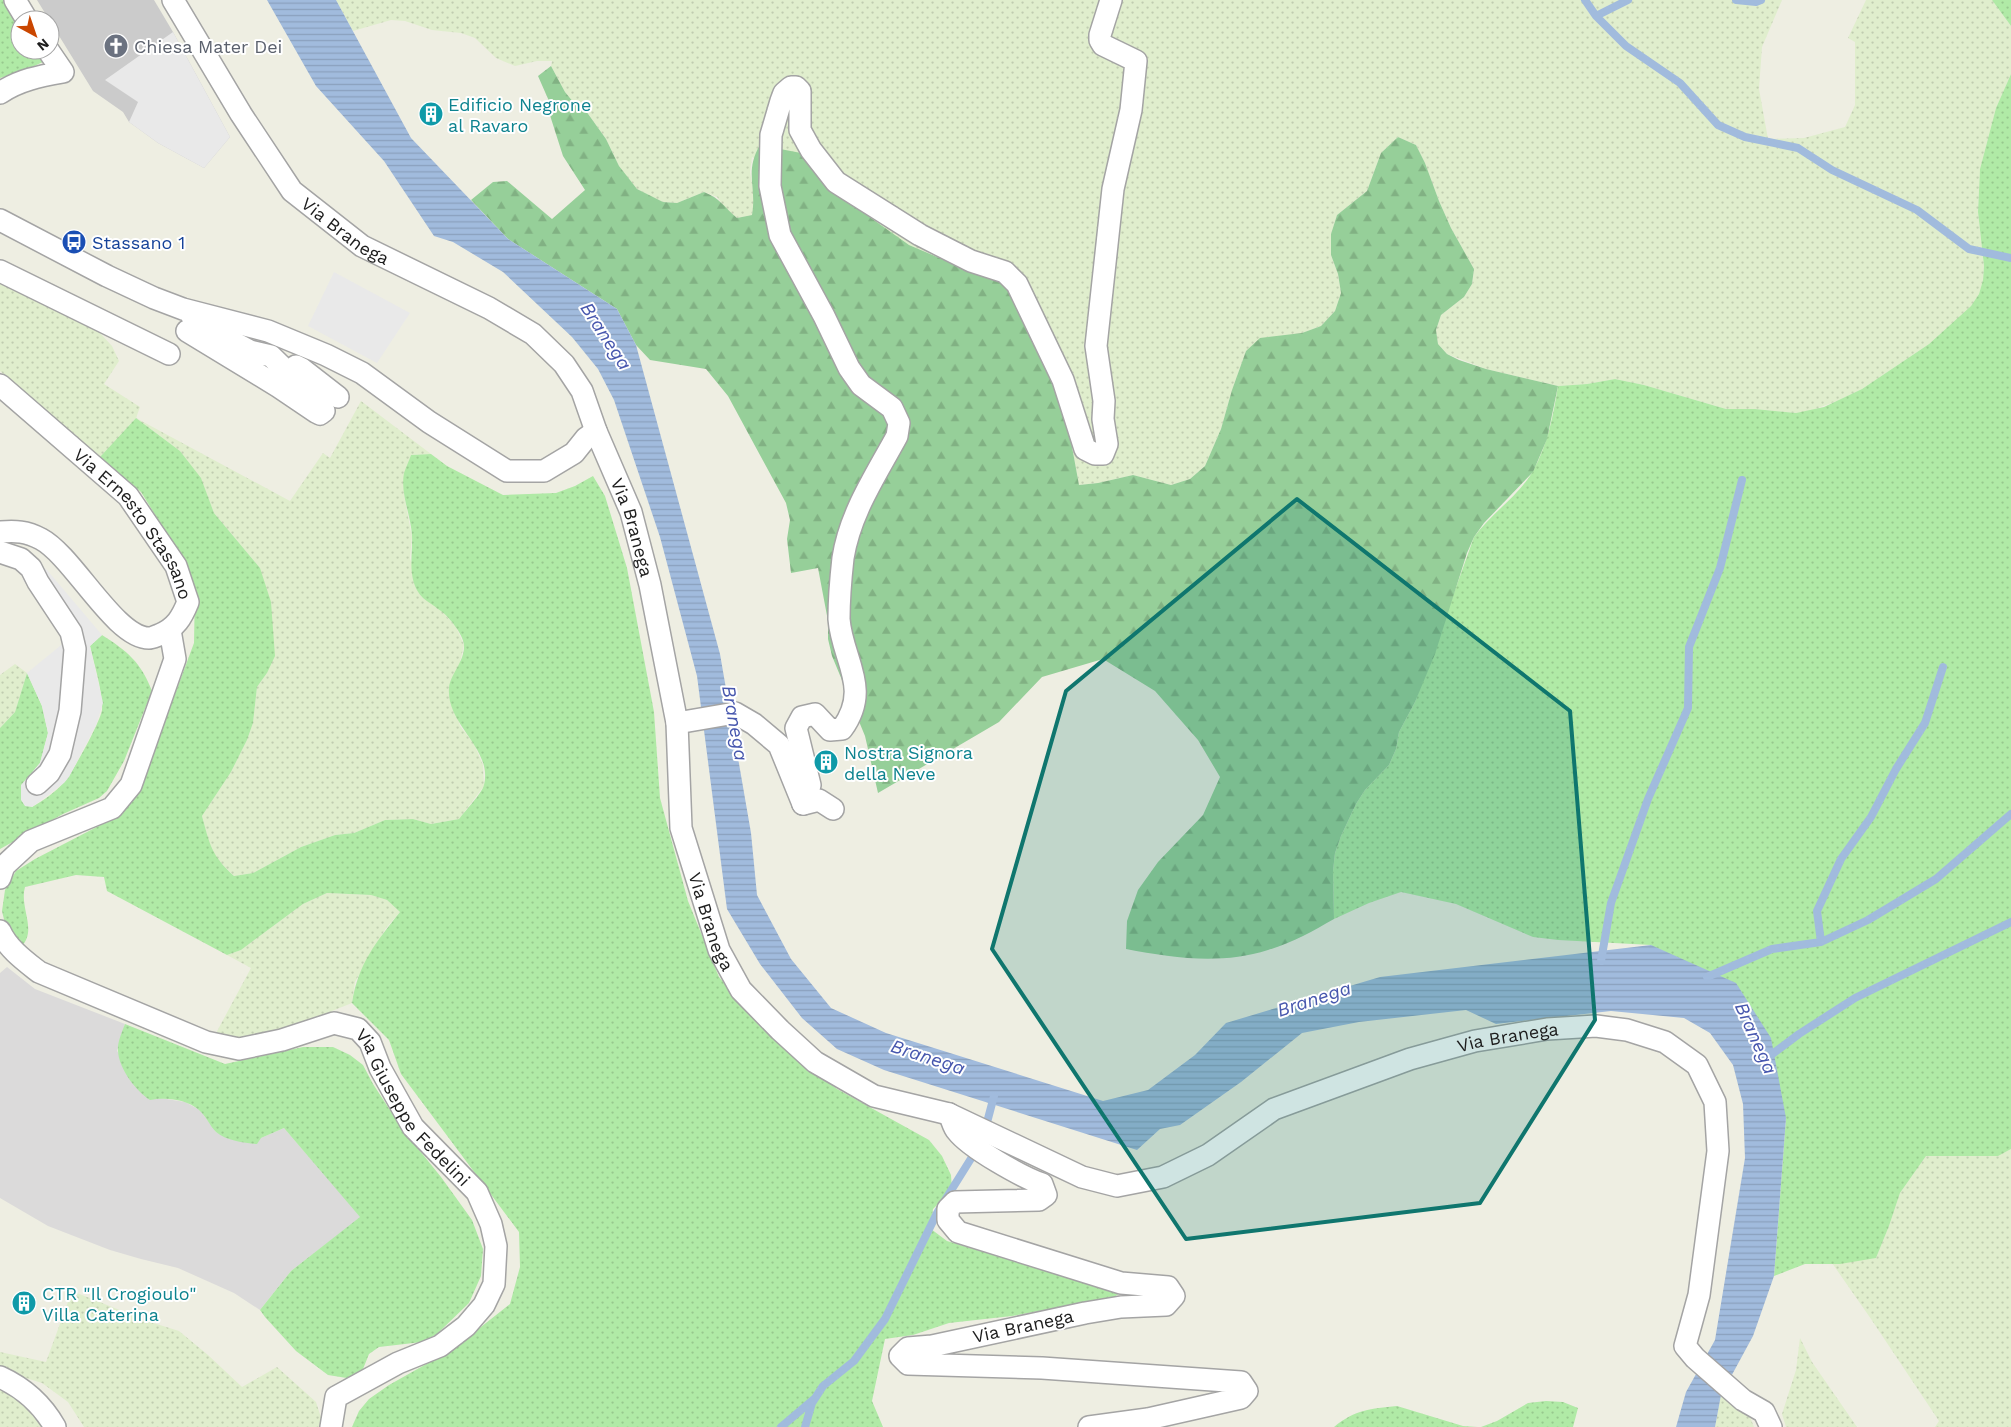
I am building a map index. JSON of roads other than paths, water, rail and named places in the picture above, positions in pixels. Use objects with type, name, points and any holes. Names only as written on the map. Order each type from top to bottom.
[{"type":"street","name":"Via Branega","points":[[173,0],[241,114],[292,191],[362,246],[490,308],[533,334],[564,364],[573,377],[582,392],[596,431],[631,512],[685,722],[681,828],[719,950],[741,990],[815,1062],[874,1096],[949,1114],[1082,1177],[1117,1186],[1163,1178],[1208,1155],[1274,1109],[1410,1059],[1475,1041],[1548,1029],[1596,1026],[1627,1030],[1664,1042],[1698,1065],[1715,1102],[1718,1151],[1699,1295],[1685,1346],[1743,1400],[1764,1412],[1770,1427]]},
{"type":"street","points":[[803,804],[810,785],[796,728],[802,717],[815,714],[830,730],[842,729],[851,713],[856,691],[840,620],[843,558],[852,520],[897,436],[899,422],[892,408],[862,385],[849,368],[824,316],[780,235],[770,186],[771,136],[784,93],[791,87],[796,87],[800,91],[800,130],[811,150],[836,182],[920,235],[971,261],[1005,272],[1017,284],[1063,380],[1086,449],[1094,454],[1103,454],[1107,444],[1103,418],[1104,401],[1096,346],[1113,188],[1131,110],[1136,61],[1103,45],[1100,40],[1111,0]]},
{"type":"street","points":[[0,93],[13,84],[34,77],[63,72],[55,60]]},
{"type":"street","points":[[0,220],[107,276],[154,298],[183,308],[268,331],[333,359],[362,374],[429,422],[507,471],[544,471],[574,453],[586,438],[596,431]]},
{"type":"street","points":[[0,237],[11,240],[19,238],[24,233]]},
{"type":"street","points":[[0,271],[169,354]]},
{"type":"street","points":[[183,308],[204,327],[250,351],[271,356],[302,369],[338,397]]},
{"type":"street","points":[[187,331],[280,387],[316,412],[320,414],[324,411],[322,406],[271,356]]},
{"type":"street","name":"Via Ernesto Stassano","points":[[0,385],[128,496],[176,566],[188,602],[181,618],[170,630],[150,639],[138,635],[116,620],[68,562],[42,539],[19,531],[0,532]]},
{"type":"street","points":[[0,552],[21,559],[31,568],[71,632],[75,649],[70,711],[60,754],[49,773],[37,784]]},
{"type":"street","points":[[0,878],[4,866],[31,841],[112,808],[131,785],[175,659],[170,630]]},
{"type":"street","points":[[685,722],[736,713],[754,724],[779,745],[803,804]]},
{"type":"street","points":[[803,804],[819,800],[833,809]]},
{"type":"street","name":"Via Giuseppe Fedelini","points":[[0,931],[17,954],[40,972],[206,1042],[239,1049],[282,1040],[334,1023],[358,1029],[370,1042],[380,1068],[413,1127],[477,1192],[491,1224],[496,1246],[494,1284],[484,1305],[466,1326],[440,1346],[398,1362],[336,1397],[331,1427]]},
{"type":"street","name":"Via Branega","points":[[949,1114],[956,1130],[970,1144],[1031,1180],[1042,1184],[1046,1195],[1039,1200],[955,1202],[948,1209],[948,1220],[958,1232],[1121,1283],[1168,1287],[1174,1296],[1166,1305],[1121,1307],[1094,1311],[932,1346],[908,1348],[900,1356],[908,1364],[1042,1368],[1241,1382],[1247,1391],[1241,1398],[1148,1419],[1089,1427]]},
{"type":"street","points":[[0,1377],[15,1384],[35,1399],[55,1427]]},
{"type":"water","name":"Branega","points":[[267,0],[336,0],[411,138],[508,239],[617,309],[636,345],[720,654],[751,833],[757,895],[791,959],[831,1008],[886,1033],[1103,1101],[1148,1090],[1195,1055],[1226,1023],[1380,977],[1651,945],[1736,983],[1771,1038],[1786,1118],[1774,1276],[1753,1336],[1721,1395],[1715,1427],[1676,1427],[1686,1392],[1715,1340],[1745,1158],[1743,1104],[1733,1065],[1710,1033],[1684,1018],[1611,1011],[1496,1024],[1466,1010],[1359,1022],[1302,1033],[1241,1082],[1180,1125],[1160,1129],[1137,1150],[884,1070],[837,1049],[802,1018],[760,964],[727,909],[697,676],[660,537],[614,400],[598,369],[572,337],[503,272],[453,242],[434,236],[384,161],[316,86]]},
{"type":"waterway","points":[[1585,0],[1596,16],[1626,46],[1680,83],[1718,125],[1745,137],[1798,148],[1832,170],[1917,210],[1969,249],[2011,258]]},
{"type":"waterway","points":[[1596,16],[1628,0]]},
{"type":"waterway","points":[[1736,0],[1756,2],[1761,0]]},
{"type":"waterway","points":[[1601,961],[1611,903],[1648,799],[1688,708],[1689,647],[1720,568],[1742,480]]},
{"type":"waterway","points":[[1821,942],[1817,911],[1841,859],[1871,817],[1896,769],[1925,723],[1943,667]]},
{"type":"waterway","points":[[1707,977],[1772,949],[1821,942],[1868,920],[1936,879],[2011,814]]},
{"type":"waterway","name":"Branega","points":[[1767,1058],[1799,1034],[1855,998],[2011,922]]},
{"type":"waterway","points":[[985,1130],[994,1096]]},
{"type":"waterway","points":[[805,1427],[812,1403],[823,1386],[854,1361],[885,1319],[937,1213],[977,1149]]},
{"type":"waterway","points":[[781,1427],[814,1399]]},
{"type":"place","name":"Chiesa Mater Dei","points":[[116,46]]},
{"type":"place","name":"Edificio Negrone al Ravaro","points":[[431,114]]},
{"type":"place","name":"Stassano 1","points":[[74,242]]},
{"type":"place","name":"Nostra Signora della Neve","points":[[826,762]]},
{"type":"place","name":"CTR \"Il Crogioulo\" Villa Caterina","points":[[24,1303]]}]
